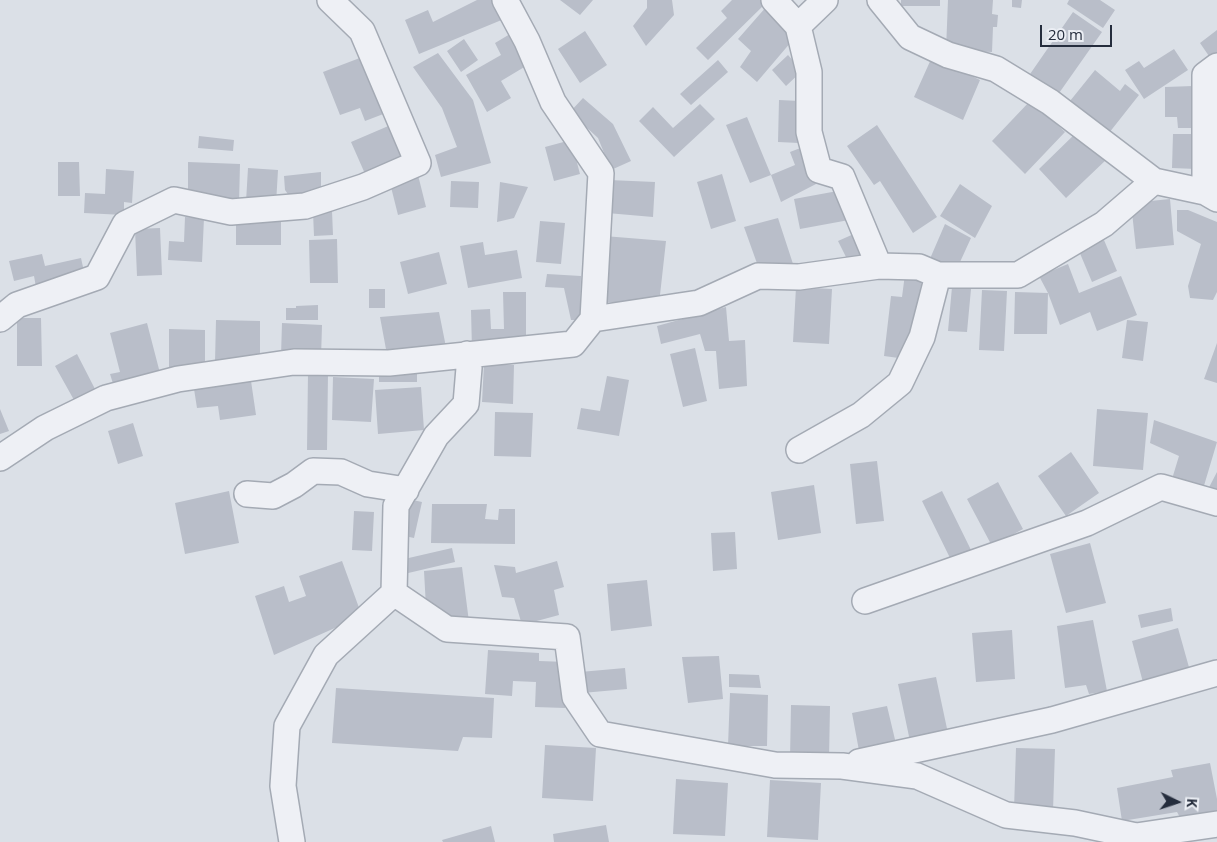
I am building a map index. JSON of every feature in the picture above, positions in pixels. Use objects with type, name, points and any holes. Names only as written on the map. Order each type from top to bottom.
[{"type":"street","points":[[0,319],[17,305],[97,278],[126,224],[174,200],[231,212],[305,206],[363,187],[418,163],[362,31],[330,0]]},
{"type":"street","points":[[0,458],[44,428],[106,398],[178,379],[294,362],[389,363],[573,344],[593,319],[601,173],[554,102],[527,41],[505,0]]},
{"type":"street","points":[[774,0],[798,26],[809,72],[809,132],[820,170],[842,177],[879,266]]},
{"type":"street","points":[[798,26],[825,0]]},
{"type":"street","points":[[880,0],[910,37],[948,55],[996,69],[1050,102],[1154,181],[1211,195],[1205,75],[1217,66]]},
{"type":"street","points":[[593,319],[699,302],[758,276],[799,277],[879,266],[919,267],[938,275],[1018,275],[1104,224],[1154,181]]},
{"type":"street","points":[[799,450],[861,415],[900,382],[922,338],[938,275]]},
{"type":"street","points":[[292,842],[283,786],[287,726],[326,655],[394,593],[396,506],[436,436],[466,404],[469,368],[467,354]]},
{"type":"street","points":[[247,494],[273,496],[294,485],[313,471],[340,472],[368,484],[406,490]]},
{"type":"street","points":[[865,601],[1087,523],[1160,487],[1217,503]]},
{"type":"street","points":[[394,593],[447,629],[566,637],[575,696],[600,734],[775,765],[842,766],[917,776],[1006,814],[1075,823],[1136,836],[1217,824]]},
{"type":"street","points":[[842,766],[1052,720],[1217,673]]},
{"type":"building","points":[[477,0],[494,0],[504,19],[419,54],[405,20],[428,10],[433,22]]},
{"type":"building","points":[[560,0],[593,0],[580,15]]},
{"type":"building","points":[[647,0],[672,0],[674,15],[646,46],[633,26],[647,8]]},
{"type":"building","points":[[732,0],[761,0],[765,4],[708,60],[696,48],[727,18],[721,11]]},
{"type":"building","points":[[901,0],[940,0],[940,6],[901,6]]},
{"type":"building","points":[[948,0],[993,0],[992,14],[998,15],[997,27],[993,27],[992,52],[946,50]]},
{"type":"building","points":[[1012,0],[1022,0],[1021,8],[1012,7]]},
{"type":"building","points":[[1069,0],[1100,0],[1115,10],[1103,28],[1067,4]]},
{"type":"building","points":[[767,6],[797,35],[757,82],[740,67],[751,51],[738,39]]},
{"type":"building","points":[[1073,12],[1102,32],[1057,96],[1028,77]]},
{"type":"building","points":[[1217,30],[1217,54],[1211,59],[1200,43]]},
{"type":"building","points":[[515,31],[531,63],[501,81],[511,98],[487,112],[466,75],[501,55],[495,43]]},
{"type":"building","points":[[585,31],[607,65],[580,83],[558,49]]},
{"type":"building","points":[[464,39],[478,60],[461,72],[447,51]]},
{"type":"building","points":[[1174,49],[1188,70],[1144,99],[1125,70],[1139,61],[1144,68]]},
{"type":"building","points":[[438,53],[473,100],[491,163],[441,177],[435,155],[457,147],[442,108],[413,67]]},
{"type":"building","points":[[788,55],[802,71],[786,86],[772,70]]},
{"type":"building","points":[[365,56],[386,113],[365,121],[360,108],[340,115],[323,72]]},
{"type":"building","points":[[932,57],[980,80],[963,120],[914,97]]},
{"type":"building","points":[[718,60],[728,72],[691,105],[680,94]]},
{"type":"building","points":[[1095,70],[1120,91],[1125,84],[1139,95],[1109,133],[1070,101]]},
{"type":"building","points":[[1193,86],[1192,128],[1178,128],[1177,117],[1165,117],[1165,87]]},
{"type":"building","points":[[583,98],[613,124],[631,161],[611,170],[598,138],[570,112]]},
{"type":"building","points":[[779,100],[800,101],[799,143],[778,142]]},
{"type":"building","points":[[1031,100],[1065,132],[1025,174],[992,141]]},
{"type":"building","points":[[700,104],[715,119],[674,157],[639,121],[653,107],[673,128]]},
{"type":"building","points":[[747,117],[771,175],[750,183],[726,125]]},
{"type":"building","points":[[393,124],[408,158],[366,176],[351,142]]},
{"type":"building","points":[[877,125],[937,217],[913,233],[880,181],[874,185],[847,146]]},
{"type":"building","points":[[1079,130],[1107,159],[1066,198],[1039,169]]},
{"type":"building","points":[[1173,134],[1197,134],[1196,169],[1172,168]]},
{"type":"building","points":[[199,136],[234,140],[233,151],[198,148]]},
{"type":"building","points":[[571,140],[580,174],[554,181],[545,147]]},
{"type":"building","points":[[803,147],[816,184],[781,202],[771,175],[795,165],[790,152]]},
{"type":"building","points":[[58,162],[79,162],[80,196],[58,196]]},
{"type":"building","points":[[188,162],[240,164],[239,204],[204,203],[204,193],[188,192]]},
{"type":"building","points":[[248,168],[278,170],[276,204],[246,202]]},
{"type":"building","points":[[106,169],[134,171],[132,203],[124,202],[124,215],[84,213],[85,193],[105,194]]},
{"type":"building","points":[[321,172],[321,193],[290,197],[285,190],[284,176]]},
{"type":"building","points":[[722,174],[736,221],[711,229],[697,182]]},
{"type":"building","points":[[418,175],[426,207],[398,215],[390,183]]},
{"type":"building","points":[[609,180],[655,182],[653,217],[607,213]]},
{"type":"building","points":[[451,181],[479,182],[478,208],[450,207]]},
{"type":"building","points":[[500,182],[528,187],[514,218],[497,222]]},
{"type":"building","points":[[960,184],[992,206],[975,238],[940,216]]},
{"type":"building","points":[[843,190],[849,220],[800,229],[794,199]]},
{"type":"building","points":[[1170,199],[1174,245],[1136,249],[1131,203]]},
{"type":"building","points":[[1177,210],[1188,210],[1217,222],[1217,292],[1213,300],[1190,298],[1188,286],[1201,244],[1177,231]]},
{"type":"building","points":[[332,211],[333,235],[314,236],[313,212]]},
{"type":"building","points":[[185,217],[204,218],[202,262],[168,260],[169,241],[184,242]]},
{"type":"building","points":[[778,218],[795,270],[759,269],[744,227]]},
{"type":"building","points":[[236,220],[281,220],[281,245],[236,245]]},
{"type":"building","points":[[540,221],[565,223],[561,264],[536,262]]},
{"type":"building","points":[[945,224],[971,238],[955,273],[929,261]]},
{"type":"building","points":[[160,228],[162,275],[137,276],[135,229]]},
{"type":"building","points":[[856,233],[867,257],[850,265],[838,241]]},
{"type":"building","points":[[604,236],[666,241],[660,295],[633,303],[600,302]]},
{"type":"building","points":[[337,239],[338,283],[310,283],[309,240]]},
{"type":"building","points":[[1104,240],[1117,271],[1092,282],[1079,251]]},
{"type":"building","points":[[483,242],[485,255],[517,250],[522,278],[468,288],[460,246]]},
{"type":"building","points":[[439,252],[447,284],[408,294],[400,262]]},
{"type":"building","points":[[42,254],[45,266],[81,258],[85,276],[36,287],[34,276],[14,281],[9,261]]},
{"type":"building","points":[[1068,264],[1079,293],[1121,276],[1137,315],[1097,331],[1090,312],[1060,325],[1048,293],[1039,276]]},
{"type":"building","points":[[547,274],[581,276],[580,320],[571,320],[564,288],[545,287]]},
{"type":"building","points":[[905,274],[923,276],[906,359],[884,356],[891,296],[902,297]]},
{"type":"building","points":[[796,287],[832,289],[829,344],[793,342]]},
{"type":"building","points":[[952,287],[971,289],[967,332],[948,331]]},
{"type":"building","points":[[369,289],[385,289],[385,308],[369,308]]},
{"type":"building","points":[[982,290],[1007,291],[1004,351],[979,350]]},
{"type":"building","points":[[503,292],[526,292],[526,345],[472,350],[471,310],[490,309],[491,329],[504,329]]},
{"type":"building","points":[[1015,292],[1048,293],[1047,334],[1014,334]]},
{"type":"building","points":[[318,305],[318,320],[286,320],[286,308]]},
{"type":"building","points":[[726,307],[729,341],[745,340],[747,386],[719,389],[716,351],[705,351],[700,334],[661,344],[657,326]]},
{"type":"building","points":[[439,312],[446,347],[388,360],[380,317]]},
{"type":"building","points":[[17,318],[41,318],[42,366],[17,366]]},
{"type":"building","points":[[216,320],[260,321],[260,363],[215,362]]},
{"type":"building","points":[[1127,320],[1148,322],[1143,361],[1122,358]]},
{"type":"building","points":[[147,323],[161,377],[115,390],[110,374],[120,372],[110,333]]},
{"type":"building","points":[[282,323],[322,325],[321,358],[281,356]]},
{"type":"building","points":[[169,329],[205,330],[205,371],[169,370]]},
{"type":"building","points":[[1217,343],[1217,383],[1204,379]]},
{"type":"building","points":[[695,348],[707,401],[683,407],[670,354]]},
{"type":"building","points":[[77,354],[95,389],[74,400],[55,366]]},
{"type":"building","points":[[484,364],[514,365],[513,404],[482,402]]},
{"type":"building","points":[[379,371],[417,371],[417,382],[379,382]]},
{"type":"building","points":[[308,373],[328,373],[327,450],[307,450]]},
{"type":"building","points":[[607,376],[629,380],[619,436],[577,429],[581,408],[600,411]]},
{"type":"building","points":[[333,377],[374,379],[371,422],[332,420]]},
{"type":"building","points":[[251,381],[256,415],[220,420],[218,406],[197,408],[194,389]]},
{"type":"building","points":[[421,387],[424,430],[378,434],[375,390]]},
{"type":"building","points":[[0,409],[9,431],[0,434]]},
{"type":"building","points":[[1097,409],[1148,413],[1143,470],[1093,466]]},
{"type":"building","points":[[495,412],[533,413],[531,457],[494,456]]},
{"type":"building","points":[[1154,420],[1217,442],[1203,489],[1172,479],[1179,456],[1150,443]]},
{"type":"building","points":[[133,423],[143,456],[118,464],[108,431]]},
{"type":"building","points":[[1071,452],[1099,493],[1066,516],[1038,476]]},
{"type":"building","points":[[877,461],[884,521],[856,524],[850,464]]},
{"type":"building","points":[[1217,472],[1217,499],[1204,497]]},
{"type":"building","points":[[998,482],[1023,529],[992,546],[967,499]]},
{"type":"building","points":[[814,485],[821,533],[778,540],[771,492]]},
{"type":"building","points":[[229,491],[239,543],[185,554],[175,503]]},
{"type":"building","points":[[942,491],[971,550],[951,560],[922,501]]},
{"type":"building","points":[[408,499],[422,502],[414,538],[400,535]]},
{"type":"building","points":[[432,504],[487,504],[485,519],[498,520],[499,509],[515,509],[515,544],[431,543]]},
{"type":"building","points":[[354,511],[374,512],[372,551],[352,550]]},
{"type":"building","points":[[735,532],[737,569],[713,571],[711,533]]},
{"type":"building","points":[[1090,543],[1106,603],[1066,613],[1050,554]]},
{"type":"building","points":[[452,548],[455,562],[404,574],[400,560]]},
{"type":"building","points":[[342,561],[362,616],[274,655],[255,596],[284,586],[289,602],[306,596],[299,576]]},
{"type":"building","points":[[557,561],[564,587],[554,590],[559,615],[522,625],[514,598],[502,597],[494,565],[515,567],[516,573]]},
{"type":"building","points":[[462,567],[469,622],[445,620],[426,607],[424,571]]},
{"type":"building","points":[[647,580],[652,626],[611,631],[607,584]]},
{"type":"building","points":[[1171,608],[1173,621],[1141,628],[1138,615]]},
{"type":"building","points":[[1093,620],[1107,691],[1089,694],[1086,685],[1065,688],[1057,626]]},
{"type":"building","points":[[1178,628],[1192,678],[1145,690],[1132,641]]},
{"type":"building","points":[[1012,630],[1015,679],[976,682],[972,633]]},
{"type":"building","points":[[488,650],[539,653],[539,661],[567,662],[565,708],[535,707],[536,682],[513,681],[512,696],[485,694]]},
{"type":"building","points":[[719,656],[723,699],[688,703],[682,657]]},
{"type":"building","points":[[625,668],[627,689],[582,693],[580,672]]},
{"type":"building","points":[[729,674],[759,675],[761,688],[729,687]]},
{"type":"building","points":[[936,677],[949,738],[911,746],[898,684]]},
{"type":"building","points":[[336,688],[494,698],[492,738],[463,737],[458,751],[332,743]]},
{"type":"building","points":[[730,693],[768,695],[767,746],[728,746]]},
{"type":"building","points":[[791,705],[830,706],[829,760],[790,759]]},
{"type":"building","points":[[887,706],[897,748],[860,756],[852,713]]},
{"type":"building","points":[[545,745],[596,748],[593,801],[542,798]]},
{"type":"building","points":[[1016,748],[1055,749],[1053,811],[1014,809]]},
{"type":"building","points":[[1210,763],[1217,799],[1217,816],[1182,821],[1177,812],[1122,821],[1117,788],[1173,777],[1171,770]]},
{"type":"building","points":[[676,779],[728,783],[725,836],[673,834]]},
{"type":"building","points":[[770,780],[821,783],[818,840],[767,837]]},
{"type":"building","points":[[606,825],[609,842],[554,842],[553,834]]},
{"type":"building","points":[[491,826],[495,842],[443,842],[442,840]]}]
